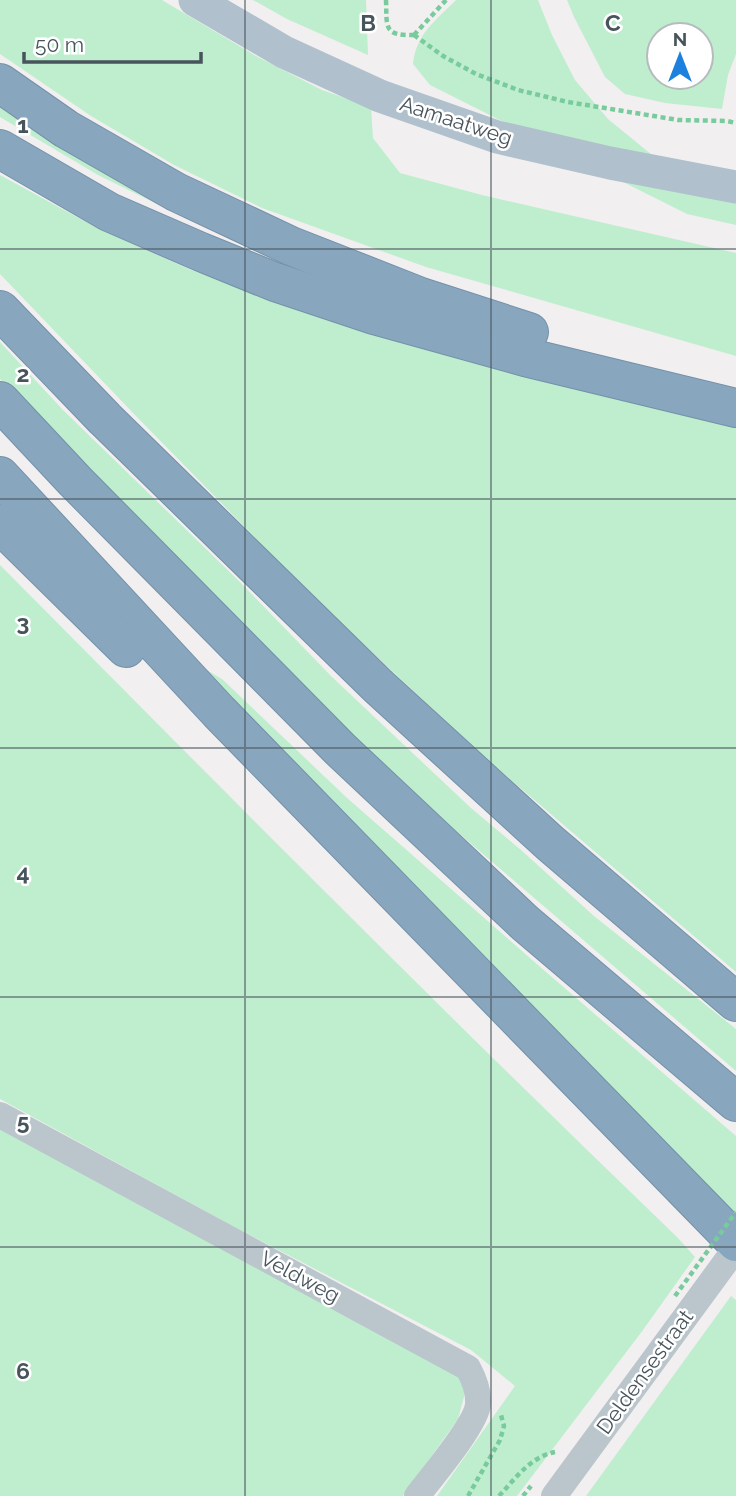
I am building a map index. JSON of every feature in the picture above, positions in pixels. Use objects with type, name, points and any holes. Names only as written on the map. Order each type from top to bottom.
[{"type":"highway","points":[[0,83],[66,129],[176,192],[291,246],[421,297],[528,332],[625,380]]},
{"type":"highway","points":[[0,149],[109,212],[275,282],[374,314],[525,357],[736,408]]},
{"type":"highway","points":[[0,310],[105,419],[378,686],[550,843],[736,1002]]},
{"type":"highway","points":[[0,401],[75,481],[341,750],[525,923],[736,1102]]},
{"type":"highway","points":[[0,476],[219,712],[736,1242]]},
{"type":"highway","points":[[0,524],[149,670],[219,712]]},
{"type":"main road","name":"Aamaatweg","points":[[195,0],[296,58],[380,96],[497,137],[610,163],[736,187]]},
{"type":"street","name":"Veldweg","points":[[0,1115],[468,1368],[476,1385],[478,1404]]},
{"type":"street","name":"Deldensestraat","points":[[554,1496],[681,1305],[736,1248]]},
{"type":"street","points":[[417,1496],[474,1420],[478,1404]]},
{"type":"path","points":[[386,0],[387,25],[392,32],[399,36],[414,35],[443,56],[476,74],[518,90],[568,102],[678,120],[736,123]]},
{"type":"path","points":[[414,35],[446,0]]},
{"type":"path","points":[[681,1305],[736,1212]]},
{"type":"path","points":[[468,1496],[500,1440],[504,1426],[500,1413],[478,1404]]},
{"type":"path","points":[[499,1496],[530,1462],[556,1452]]},
{"type":"green space","points":[[0,0],[162,0],[256,56],[322,90],[371,107],[373,138],[400,173],[482,195],[736,253],[736,356],[426,267],[262,208],[174,165],[91,116],[0,54]]},
{"type":"green space","points":[[253,0],[366,0],[368,55],[287,19]]},
{"type":"green space","points":[[456,0],[538,0],[575,80],[608,119],[690,186],[736,198],[736,225],[687,214],[430,85],[413,64],[415,53],[428,28]]},
{"type":"green space","points":[[567,0],[736,0],[736,54],[728,75],[722,109],[665,103],[625,94],[605,77]]},
{"type":"green space","points":[[0,91],[238,237],[159,205],[98,175],[0,117]]},
{"type":"green space","points":[[0,175],[99,229],[191,270],[255,293],[736,421],[736,972],[484,757],[346,628],[0,274]]},
{"type":"green space","points":[[0,342],[63,410],[239,581],[332,677],[471,808],[594,916],[736,1029],[736,1071],[455,830],[304,692],[0,379]]},
{"type":"green space","points":[[0,565],[695,1257],[517,1496],[437,1496],[515,1386],[471,1350],[238,1229],[0,1099]]},
{"type":"green space","points":[[200,666],[222,679],[346,797],[736,1136],[736,1223]]},
{"type":"green space","points":[[0,1128],[455,1371],[464,1383],[465,1393],[458,1419],[403,1496],[0,1496]]},
{"type":"green space","points":[[731,1296],[736,1300],[736,1496],[586,1496]]}]
